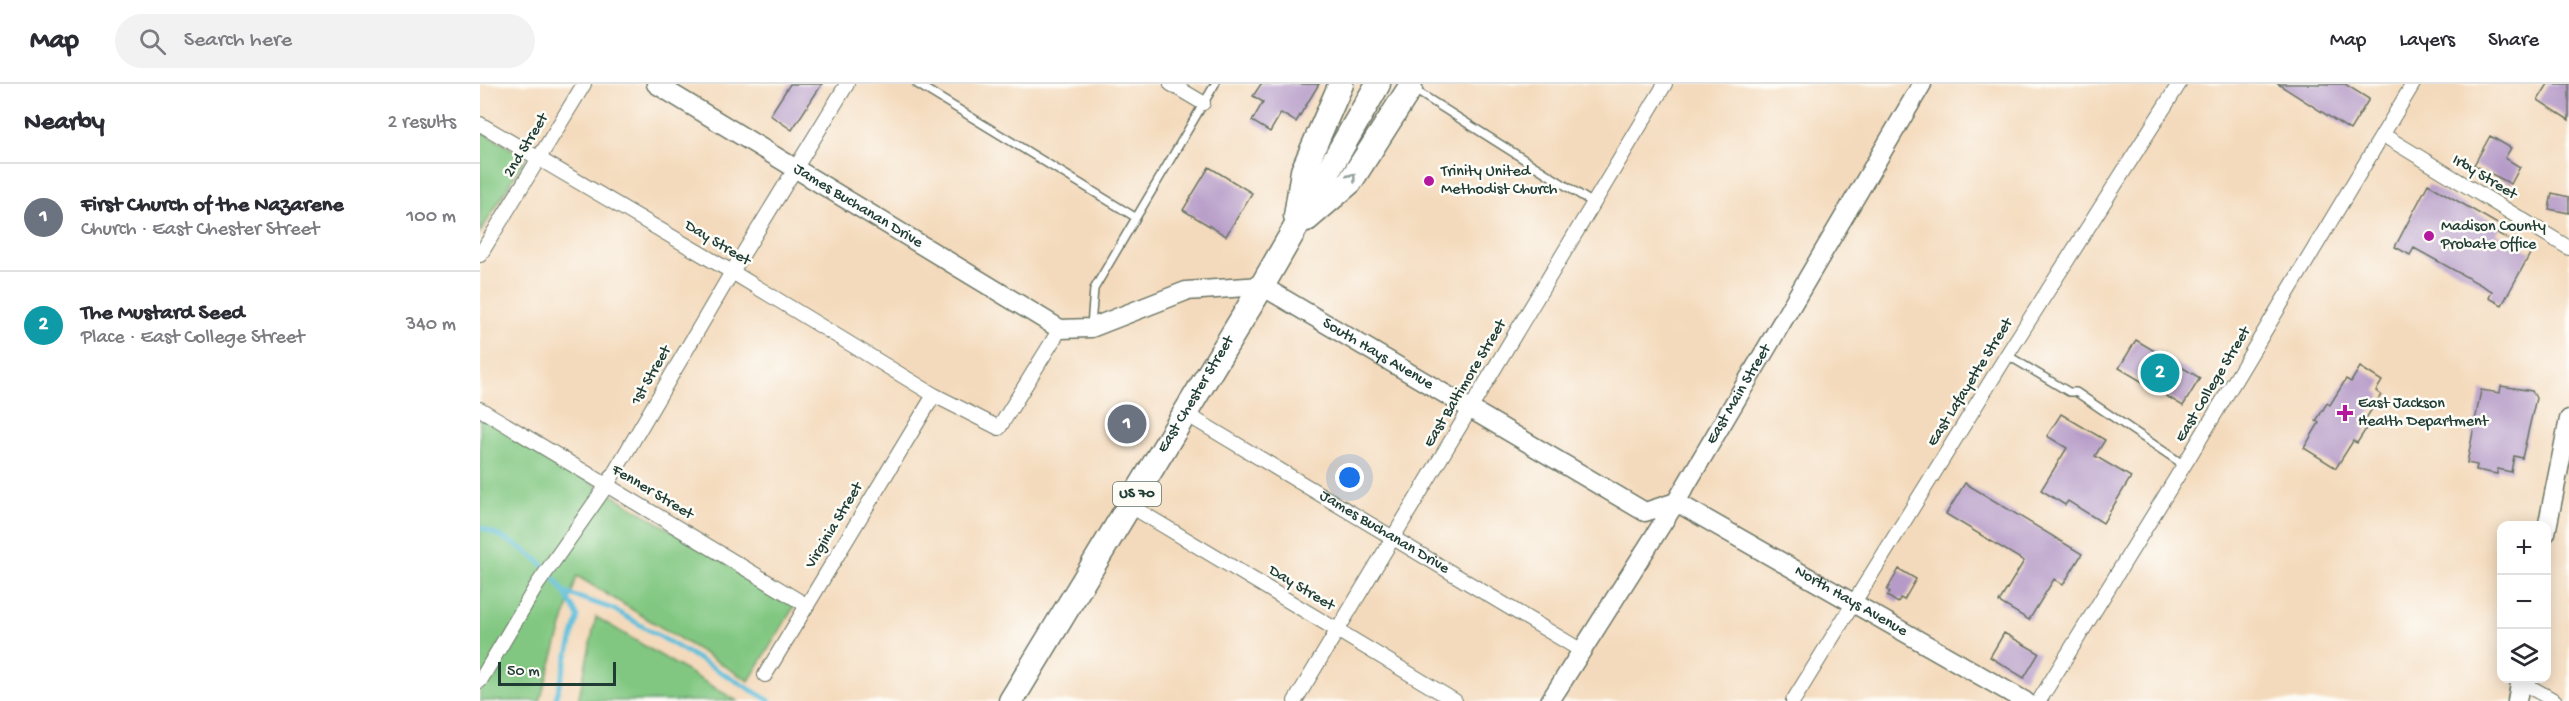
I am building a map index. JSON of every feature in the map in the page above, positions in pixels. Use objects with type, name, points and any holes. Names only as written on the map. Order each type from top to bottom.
[{"type":"highway","points":[[1294,230],[1303,171],[1341,84]]},
{"type":"highway","name":"East Chester Street","points":[[1011,701],[1186,414],[1378,84]]},
{"type":"highway","points":[[1294,230],[1350,182],[1411,86]]},
{"type":"street","name":"2nd Street","points":[[480,255],[584,84]]},
{"type":"street","name":"James Buchanan Drive","points":[[656,84],[1060,329]]},
{"type":"street","name":"1st Street","points":[[480,681],[537,585],[607,485],[732,272],[848,84]]},
{"type":"street","points":[[1171,84],[1203,103]]},
{"type":"street","name":"East Baltimore Street","points":[[1295,701],[1665,84]]},
{"type":"street","name":"East Main Street","points":[[1550,701],[1676,502],[1922,84]]},
{"type":"street","name":"East Lafayette Street","points":[[1793,701],[2007,355],[2179,84]]},
{"type":"street","name":"East College Street","points":[[2039,701],[2413,84]]},
{"type":"street","name":"Day Street","points":[[480,124],[732,272],[934,395],[999,428],[1060,329]]},
{"type":"street","name":"Irby Street","points":[[2383,135],[2569,248]]},
{"type":"street","points":[[1060,329],[1090,328],[1186,291],[1262,286]]},
{"type":"street","name":"South Hays Avenue","points":[[1262,286],[1645,512],[1676,502]]},
{"type":"street","name":"Virginia Street","points":[[765,675],[934,395]]},
{"type":"street","name":"Fenner Street","points":[[480,409],[806,605]]},
{"type":"street","name":"James Buchanan Drive","points":[[1186,414],[1582,651]]},
{"type":"street","points":[[2551,521],[2563,479],[2569,419]]},
{"type":"street","name":"North Hays Avenue","points":[[1676,502],[2025,701]]},
{"type":"street","name":"Day Street","points":[[1129,506],[1455,701]]},
{"type":"street","points":[[2517,701],[2520,683]]},
{"type":"street","points":[[2526,683],[2556,701]]},
{"type":"lane","points":[[917,84],[1135,217]]},
{"type":"lane","points":[[1090,328],[1094,290],[1215,84]]},
{"type":"lane","points":[[1411,86],[1593,203]]},
{"type":"lane","points":[[2007,355],[2069,392],[2076,392],[2184,465]]},
{"type":"green space","points":[[480,131],[526,157],[480,233]]},
{"type":"green space","points":[[480,415],[795,605],[749,681],[577,576],[540,701],[480,701]]},
{"type":"green space","points":[[596,617],[737,701],[578,701]]},
{"type":"building","points":[[790,84],[822,84],[792,130],[770,115]]},
{"type":"building","points":[[1261,84],[1319,84],[1296,122],[1281,113],[1270,132],[1252,121],[1263,102],[1253,96]]},
{"type":"building","points":[[2278,84],[2345,84],[2369,99],[2350,130]]},
{"type":"building","points":[[2548,84],[2569,84],[2569,120],[2538,100]]},
{"type":"building","points":[[2490,136],[2511,148],[2505,158],[2520,167],[2511,184],[2474,165]]},
{"type":"building","points":[[1209,167],[1252,193],[1226,236],[1183,210]]},
{"type":"building","points":[[2428,184],[2501,226],[2497,233],[2531,252],[2502,305],[2489,298],[2492,291],[2414,248],[2410,255],[2395,247]]},
{"type":"building","points":[[2552,193],[2569,197],[2569,213],[2549,209]]},
{"type":"building","points":[[2136,340],[2200,378],[2183,406],[2119,368]]},
{"type":"building","name":"East Jackson Health Department","points":[[2360,367],[2382,381],[2376,391],[2381,395],[2361,426],[2366,429],[2357,443],[2353,441],[2336,468],[2304,448],[2319,423],[2316,421],[2327,403],[2330,405],[2346,379],[2351,382]]},
{"type":"building","points":[[2501,386],[2532,391],[2536,398],[2522,458],[2514,456],[2511,472],[2498,469],[2497,474],[2476,470],[2477,465],[2467,463],[2481,390],[2500,393]]},
{"type":"building","points":[[2061,414],[2105,440],[2095,456],[2131,477],[2103,523],[2068,501],[2065,505],[2041,490],[2067,448],[2047,436]]},
{"type":"building","points":[[1965,483],[2082,554],[2063,585],[2054,579],[2029,620],[1999,602],[2024,561],[1946,514]]},
{"type":"building","points":[[1899,569],[1916,579],[1904,600],[1900,598],[1898,603],[1887,596],[1890,592],[1887,590]]},
{"type":"building","points":[[2004,633],[2039,653],[2024,678],[1990,657]]},
{"type":"waterway","points":[[480,527],[513,543],[539,561],[569,599],[578,617],[555,701]]},
{"type":"waterway","points":[[566,593],[613,609],[770,701]]},
{"type":"place","name":"Trinity United Methodist Church","points":[[1429,181]]},
{"type":"place","name":"Madison County Probate Office","points":[[2429,236]]},
{"type":"place","name":"The Mustard Seed","points":[[2160,373]]},
{"type":"place","name":"East Jackson Health Department","points":[[2345,413]]},
{"type":"place","name":"First Church of the Nazarene","points":[[1127,424]]}]
